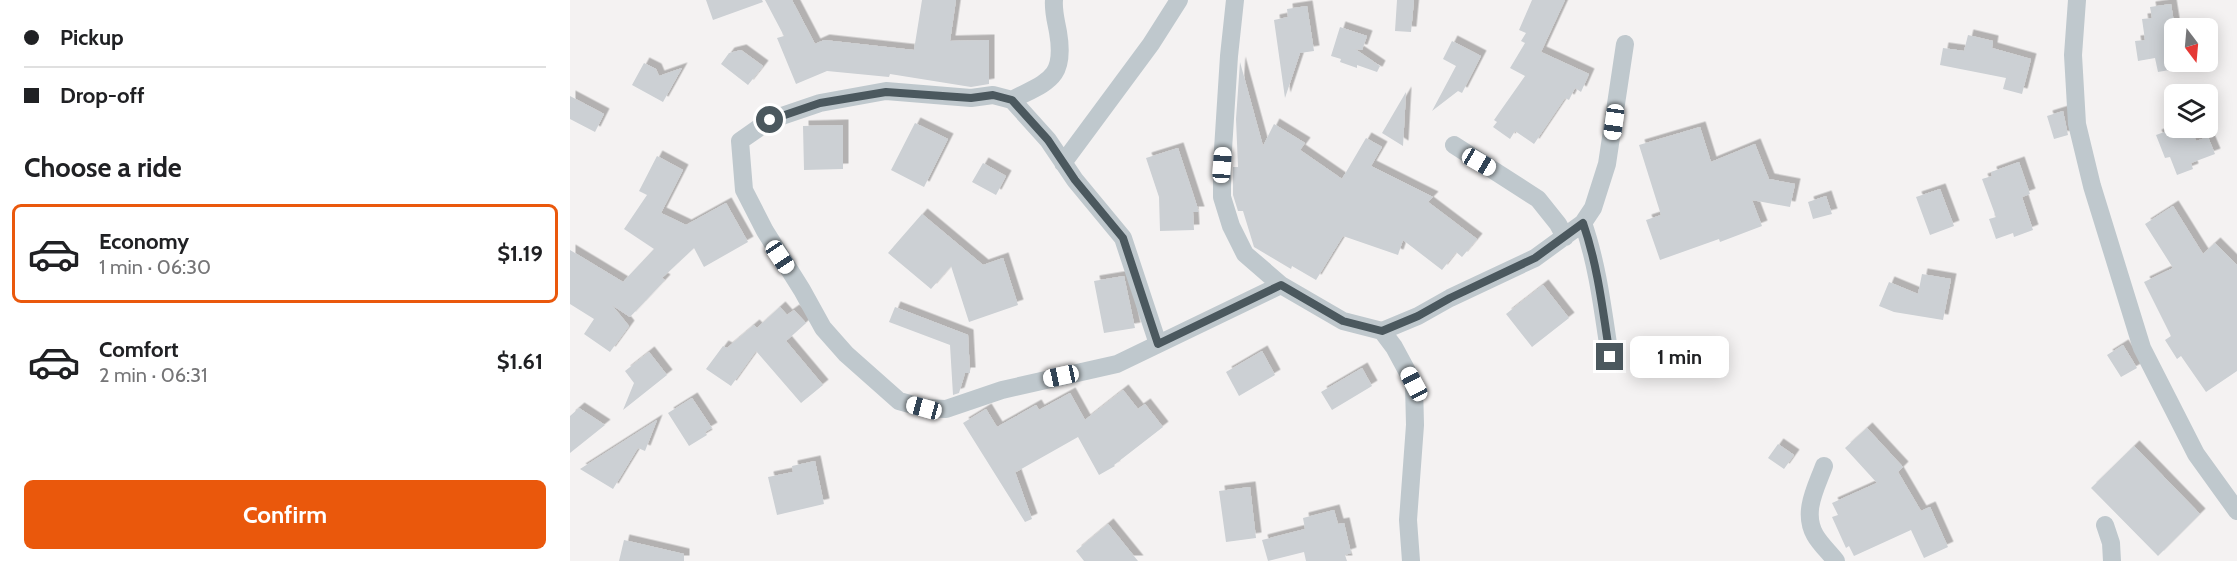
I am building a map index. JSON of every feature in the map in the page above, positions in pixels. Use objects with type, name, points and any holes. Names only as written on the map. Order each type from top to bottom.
[{"type":"street","points":[[1012,100],[1050,80],[1059,66],[1062,53],[1053,9],[1054,0]]},
{"type":"street","points":[[1063,163],[1150,44],[1179,0]]},
{"type":"street","points":[[1235,0],[1227,78],[1222,165],[1222,197],[1231,226],[1245,254],[1281,285],[1343,321],[1382,331],[1418,316],[1450,298],[1535,258],[1583,223],[1593,208],[1607,164],[1625,44]]},
{"type":"street","points":[[2077,0],[2073,55],[2077,124],[2091,186],[2142,348],[2196,454],[2237,511]]},
{"type":"street","points":[[1158,344],[1123,238],[1063,163],[1048,140],[1012,100],[993,95],[971,98],[886,92],[820,103],[770,120],[740,141],[744,190],[770,240],[823,328],[846,354],[899,401],[924,408],[946,409],[1002,390],[1117,364],[1281,285]]},
{"type":"street","points":[[1454,146],[1538,199],[1558,224],[1565,237]]},
{"type":"street","points":[[1583,223],[1602,297],[1610,357]]},
{"type":"street","points":[[1382,331],[1394,347],[1414,384],[1415,425],[1408,520],[1411,561]]},
{"type":"street","points":[[1824,466],[1811,501],[1809,520],[1815,535],[1836,561]]},
{"type":"street","points":[[2105,525],[2111,543],[2112,561]]},
{"type":"building","points":[[706,0],[762,0],[763,2],[713,20]]},
{"type":"building","points":[[765,0],[792,0],[815,44],[824,40],[914,50],[922,0],[956,0],[950,41],[989,40],[989,84],[971,87],[890,74],[889,77],[827,71],[796,84],[777,38],[784,36]]},
{"type":"building","points":[[1397,0],[1414,0],[1411,32],[1395,31]]},
{"type":"building","points":[[1532,0],[1565,0],[1541,52],[1589,74],[1581,92],[1575,88],[1569,100],[1565,98],[1534,144],[1515,131],[1510,139],[1493,127],[1497,122],[1494,120],[1525,76],[1510,68],[1525,43],[1521,41],[1526,33],[1519,30]]},
{"type":"building","points":[[2171,4],[2173,18],[2164,18],[2164,71],[2158,72],[2155,58],[2138,61],[2135,41],[2145,40],[2142,19],[2152,18],[2150,7]]},
{"type":"building","points":[[1307,6],[1314,51],[1300,53],[1285,98],[1274,20],[1288,17],[1287,9]]},
{"type":"building","points":[[1340,27],[1367,36],[1362,50],[1355,49],[1380,66],[1377,72],[1357,65],[1357,68],[1331,56]]},
{"type":"building","points":[[1968,35],[1993,41],[1992,48],[2031,59],[2022,94],[2003,89],[2006,78],[1940,65],[1943,48],[1964,51]]},
{"type":"building","points":[[1452,41],[1481,56],[1462,93],[1458,91],[1432,111],[1456,66],[1443,59]]},
{"type":"building","points":[[741,50],[763,66],[748,85],[721,64],[729,53]]},
{"type":"building","points":[[1240,62],[1263,146],[1274,124],[1305,143],[1300,150],[1342,179],[1366,138],[1382,147],[1371,166],[1433,197],[1428,202],[1477,239],[1462,257],[1456,252],[1442,270],[1403,240],[1398,255],[1343,236],[1316,280],[1292,266],[1291,269],[1254,247],[1243,211],[1238,211],[1233,195],[1233,167],[1238,167],[1236,119]]},
{"type":"building","points":[[644,63],[656,69],[659,76],[682,68],[663,102],[632,85]]},
{"type":"building","points":[[1406,92],[1403,146],[1382,133]]},
{"type":"building","points":[[570,96],[604,114],[595,132],[570,119]]},
{"type":"building","points":[[2063,111],[2068,135],[2054,139],[2047,116]]},
{"type":"building","points":[[915,123],[948,139],[924,187],[891,170]]},
{"type":"building","points":[[843,125],[843,169],[804,170],[803,126]]},
{"type":"building","points":[[1700,127],[1711,162],[1755,144],[1769,179],[1795,184],[1790,207],[1752,200],[1762,226],[1720,242],[1719,239],[1660,260],[1646,220],[1661,215],[1639,145]]},
{"type":"building","points":[[2164,132],[2164,138],[2195,138],[2196,141],[2208,138],[2215,154],[2191,163],[2193,169],[2177,175],[2170,157],[2165,158],[2156,135]]},
{"type":"building","points":[[1178,148],[1199,212],[1193,212],[1194,230],[1160,231],[1159,197],[1146,158]]},
{"type":"building","points":[[657,156],[683,170],[661,213],[686,225],[726,203],[748,242],[704,267],[694,248],[662,278],[665,280],[630,317],[612,305],[629,326],[610,352],[584,334],[594,319],[570,304],[570,250],[623,282],[654,249],[624,229],[647,195],[639,191]]},
{"type":"building","points":[[2019,162],[2030,194],[2022,197],[2033,230],[2014,237],[2013,233],[1996,239],[1989,219],[1996,217],[1982,179],[1992,176],[1991,172]]},
{"type":"building","points":[[983,163],[1006,176],[996,195],[972,182]]},
{"type":"building","points":[[1940,189],[1954,226],[1930,235],[1916,197]]},
{"type":"building","points":[[1826,196],[1832,214],[1813,219],[1808,202]]},
{"type":"building","points":[[2173,206],[2203,254],[2215,243],[2237,265],[2237,371],[2206,392],[2181,356],[2177,359],[2165,340],[2171,336],[2144,282],[2173,268],[2145,224]]},
{"type":"building","points":[[922,214],[983,265],[1003,258],[1018,305],[969,322],[951,266],[931,289],[888,253]]},
{"type":"building","points":[[1922,274],[1951,279],[1943,320],[1894,312],[1879,306],[1889,282],[1918,294]]},
{"type":"building","points":[[1124,276],[1135,328],[1104,333],[1094,281]]},
{"type":"building","points":[[1543,285],[1569,318],[1532,347],[1506,314]]},
{"type":"building","points":[[780,307],[787,315],[794,310],[806,323],[786,341],[823,385],[801,403],[756,351],[731,386],[706,369],[723,346],[727,348],[754,325],[757,328]]},
{"type":"building","points":[[895,307],[968,335],[970,373],[965,373],[959,393],[953,395],[950,345],[889,322]]},
{"type":"building","points":[[2123,345],[2137,368],[2121,377],[2107,355]]},
{"type":"building","points":[[1262,351],[1275,375],[1239,396],[1226,372]]},
{"type":"building","points":[[649,352],[667,375],[623,410],[634,383],[625,371]]},
{"type":"building","points":[[1362,368],[1372,386],[1332,410],[1321,392]]},
{"type":"building","points":[[1123,390],[1138,409],[1145,404],[1163,427],[1115,466],[1099,475],[1078,437],[1016,472],[1014,469],[1032,519],[1025,522],[963,423],[986,409],[997,427],[1036,405],[1039,410],[1070,393],[1085,420]]},
{"type":"building","points":[[692,398],[712,428],[705,432],[707,435],[689,446],[668,413]]},
{"type":"building","points":[[579,408],[605,425],[570,453],[570,416]]},
{"type":"building","points":[[657,420],[645,451],[638,448],[613,489],[580,469]]},
{"type":"building","points":[[1867,428],[1903,467],[1898,472],[1921,511],[1930,507],[1948,547],[1924,558],[1911,530],[1854,556],[1849,546],[1846,548],[1832,517],[1838,515],[1832,503],[1877,483],[1845,448]]},
{"type":"building","points":[[1778,444],[1794,455],[1784,469],[1768,458]]},
{"type":"building","points":[[2134,446],[2200,514],[2158,556],[2091,488]]},
{"type":"building","points":[[815,461],[824,504],[777,515],[768,477],[793,472],[792,466]]},
{"type":"building","points":[[1250,487],[1256,538],[1226,542],[1219,491]]},
{"type":"building","points":[[1334,510],[1338,524],[1344,523],[1351,553],[1345,555],[1347,561],[1306,561],[1304,552],[1268,561],[1262,540],[1305,529],[1303,518]]},
{"type":"building","points":[[1108,524],[1138,561],[1084,561],[1076,551]]},
{"type":"building","points":[[624,540],[684,554],[684,561],[619,561]]},
{"type":"route","points":[[770,120],[820,103],[886,92],[971,98],[993,95],[1012,100],[1048,140],[1075,180],[1123,238],[1158,344],[1281,285],[1343,321],[1382,331],[1418,316],[1450,298],[1535,258],[1583,223],[1602,297],[1610,357]]}]
